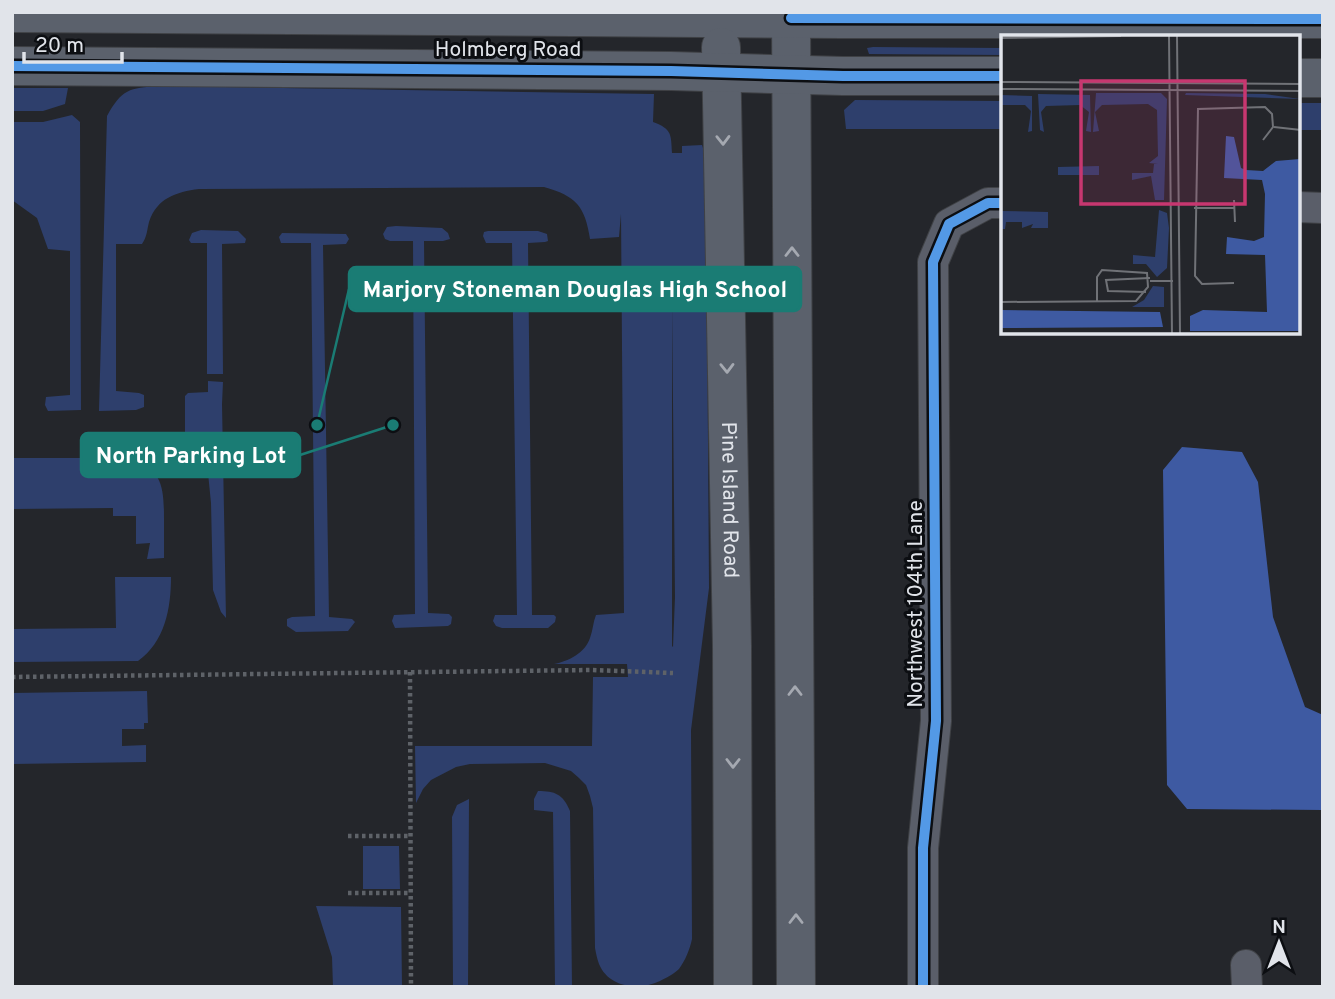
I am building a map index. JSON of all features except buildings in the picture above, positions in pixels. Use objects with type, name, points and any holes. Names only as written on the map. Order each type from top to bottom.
[{"type":"street","name":"Holmberg Road","points":[[12,13],[1323,19]]},
{"type":"street","name":"Pine Island Road","points":[[721,15],[732,618],[733,987]]},
{"type":"street","points":[[791,15],[796,987]]},
{"type":"street","name":"Holmberg Road","points":[[12,66],[1001,76]]},
{"type":"street","points":[[1300,78],[1323,78]]},
{"type":"street","name":"Northwest 104th Lane","points":[[923,987],[923,848],[936,721],[933,262],[949,223],[988,202],[1001,203]]},
{"type":"street","points":[[1300,207],[1323,208]]},
{"type":"path","points":[[12,677],[591,670],[673,673]]},
{"type":"path","points":[[410,672],[411,987]]},
{"type":"path","points":[[348,836],[410,836]]},
{"type":"path","points":[[348,893],[411,893]]},
{"type":"shaded area","points":[[867,48],[1001,48],[1001,55],[869,54]]},
{"type":"shaded area","points":[[149,87],[654,94],[653,122],[664,127],[669,133],[672,153],[682,153],[682,146],[702,145],[706,148],[709,588],[691,730],[692,939],[681,966],[670,976],[643,986],[625,985],[610,978],[599,964],[595,948],[593,808],[586,785],[571,771],[545,763],[470,764],[456,767],[431,780],[416,803],[415,746],[592,746],[593,677],[628,677],[627,664],[554,664],[571,658],[584,648],[590,638],[596,615],[624,613],[621,214],[619,237],[590,239],[585,218],[577,204],[564,194],[544,187],[199,189],[175,194],[157,207],[142,244],[116,244],[116,391],[144,395],[144,407],[136,410],[99,411],[107,116],[122,95],[133,89]],"holes":[[[672,305],[675,597],[673,647]]]},
{"type":"shaded area","points":[[12,88],[68,88],[65,104],[43,111],[12,111]]},
{"type":"shaded area","points":[[855,100],[1001,101],[1001,129],[846,129],[844,110]]},
{"type":"shaded area","points":[[1300,103],[1323,103],[1323,130],[1300,130]]},
{"type":"shaded area","points":[[72,115],[80,122],[81,410],[48,411],[45,405],[46,397],[70,395],[70,251],[48,249],[37,218],[12,200],[12,122],[43,122]]},
{"type":"shaded area","points":[[387,227],[442,228],[450,239],[424,241],[428,613],[449,614],[452,617],[448,626],[395,628],[392,621],[394,615],[415,614],[413,241],[385,239],[383,234]]},
{"type":"shaded area","points":[[201,230],[238,231],[246,239],[245,243],[222,244],[223,374],[207,374],[207,243],[191,243],[189,240],[192,233]]},
{"type":"shaded area","points":[[538,231],[547,234],[548,241],[528,243],[532,615],[554,615],[555,622],[548,628],[502,628],[496,626],[493,621],[495,615],[517,615],[512,243],[486,243],[483,236],[484,232]]},
{"type":"shaded area","points":[[282,233],[346,234],[349,239],[346,244],[323,245],[329,617],[352,619],[355,622],[348,631],[296,632],[287,626],[287,619],[292,617],[315,616],[311,243],[281,243],[279,237]]},
{"type":"shaded area","points":[[208,381],[223,382],[226,618],[213,590],[208,473],[205,463],[185,434],[185,396],[188,393],[208,392]]},
{"type":"shaded area","points":[[1182,447],[1242,452],[1258,482],[1273,617],[1305,707],[1323,715],[1323,810],[1187,809],[1167,785],[1163,470]]},
{"type":"shaded area","points":[[12,458],[128,458],[148,467],[162,488],[164,558],[147,559],[150,543],[136,544],[136,516],[113,516],[113,508],[12,509]]},
{"type":"shaded area","points":[[115,577],[171,577],[165,624],[155,644],[138,661],[12,662],[12,629],[116,628]]},
{"type":"shaded area","points":[[147,691],[148,723],[144,723],[144,729],[122,729],[122,746],[146,745],[146,762],[12,764],[12,693]]},
{"type":"shaded area","points":[[538,791],[558,795],[570,811],[572,987],[555,987],[553,812],[534,810],[534,799]]},
{"type":"shaded area","points":[[469,799],[468,987],[453,987],[452,817],[457,805]]},
{"type":"shaded area","points":[[363,846],[399,846],[400,889],[363,889]]},
{"type":"shaded area","points":[[316,906],[401,907],[402,987],[333,987],[332,957]]},
{"type":"cycle path","points":[[791,18],[1323,19]]},
{"type":"cycle path","points":[[12,66],[1001,76]]},
{"type":"cycle path","points":[[923,987],[923,848],[936,721],[933,262],[949,224],[988,203],[1001,203]]},
{"type":"place","name":"Marjory Stoneman Douglas High School","points":[[317,425]]},
{"type":"place","name":"North Parking Lot","points":[[393,425]]}]
